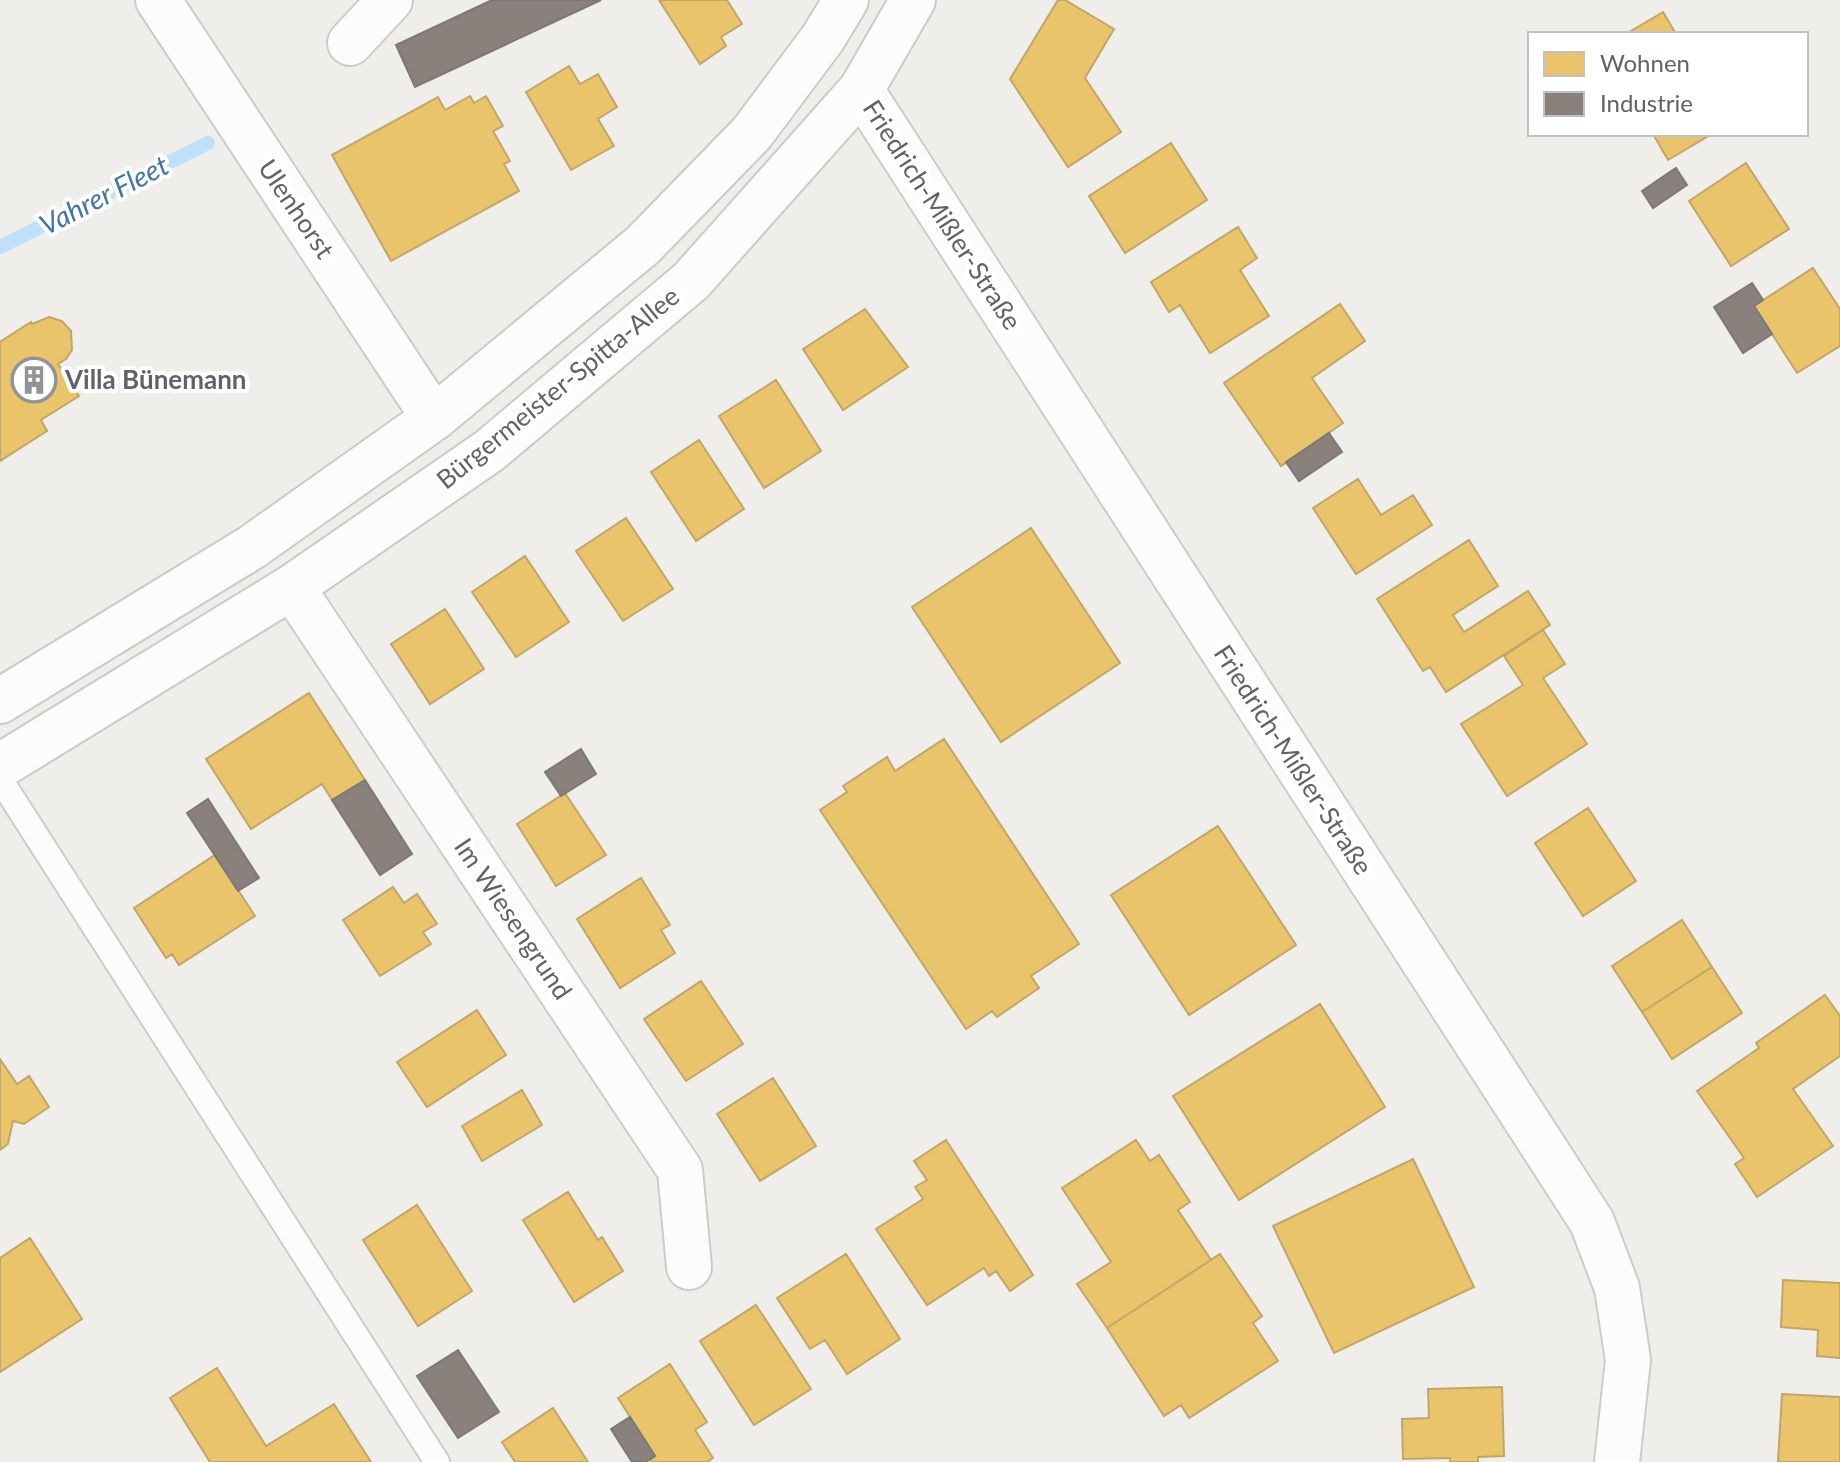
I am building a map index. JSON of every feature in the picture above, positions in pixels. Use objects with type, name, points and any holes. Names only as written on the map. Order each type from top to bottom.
[{"type":"street","name":"Ulenhorst","points":[[158,0],[434,418]]},
{"type":"street","points":[[350,43],[390,0]]},
{"type":"street","name":"Bürgermeister-Spitta-Allee","points":[[0,701],[252,547],[434,418],[643,245],[752,133],[823,38],[846,0]]},
{"type":"street","name":"Bürgermeister-Spitta-Allee","points":[[0,766],[292,587],[489,451],[691,281],[861,90],[913,0]]},
{"type":"street","name":"Friedrich-Mißler-Straße","points":[[861,90],[1592,1222],[1617,1288],[1628,1360],[1617,1462]]},
{"type":"street","name":"Im Wiesengrund","points":[[292,587],[680,1170],[689,1267]]},
{"type":"lane","points":[[0,779],[437,1462]]},
{"type":"building: Wohnen","points":[[659,0],[727,0],[742,24],[721,37],[726,46],[700,64]]},
{"type":"building: Wohnen","points":[[1058,0],[1065,0],[1114,29],[1085,78],[1121,132],[1068,167],[1010,79]]},
{"type":"building: Wohnen","points":[[1663,12],[1675,32],[1629,32]]},
{"type":"building: Wohnen","points":[[569,66],[580,84],[598,74],[617,107],[598,119],[614,146],[571,170],[526,92]]},
{"type":"building: Wohnen","points":[[470,96],[474,103],[486,96],[503,126],[493,131],[510,161],[504,164],[519,191],[391,261],[332,155],[438,97],[445,110]]},
{"type":"building: Wohnen","points":[[1654,136],[1709,136],[1668,160]]},
{"type":"building: Wohnen","points":[[1171,143],[1207,200],[1125,253],[1089,196]]},
{"type":"building: Wohnen","points":[[1746,163],[1789,229],[1731,266],[1689,201]]},
{"type":"building: Wohnen","points":[[1238,227],[1257,258],[1240,270],[1269,316],[1210,353],[1180,305],[1169,312],[1151,282]]},
{"type":"building: Wohnen","points":[[1813,268],[1840,309],[1840,346],[1797,373],[1754,306]]},
{"type":"building: Wohnen","points":[[1340,304],[1365,341],[1312,378],[1343,423],[1281,466],[1224,383]]},
{"type":"building: Wohnen","points":[[865,309],[908,367],[843,410],[803,349]]},
{"type":"building: Wohnen","name":"Villa Bünemann","points":[[49,317],[62,321],[71,331],[72,350],[58,364],[79,396],[41,420],[47,431],[0,461],[0,342],[31,322]]},
{"type":"building: Wohnen","points":[[776,380],[821,451],[764,488],[719,416]]},
{"type":"building: Wohnen","points":[[699,440],[744,509],[696,541],[651,472]]},
{"type":"building: Wohnen","points":[[1358,479],[1381,515],[1413,495],[1432,525],[1356,574],[1313,508]]},
{"type":"building: Wohnen","points":[[626,518],[673,589],[623,621],[576,551]]},
{"type":"building: Wohnen","points":[[1031,528],[1120,663],[1001,742],[912,607]]},
{"type":"building: Wohnen","points":[[1469,540],[1498,586],[1453,615],[1464,632],[1528,591],[1550,625],[1446,692],[1430,667],[1423,671],[1377,599]]},
{"type":"building: Wohnen","points":[[525,556],[569,622],[516,657],[472,592]]},
{"type":"building: Wohnen","points":[[445,609],[484,669],[430,704],[391,644]]},
{"type":"building: Wohnen","points":[[1543,630],[1565,664],[1543,678],[1587,744],[1507,796],[1461,724],[1523,685],[1504,656]]},
{"type":"building: Wohnen","points":[[309,693],[365,780],[332,800],[322,784],[251,829],[206,759]]},
{"type":"building: Wohnen","points":[[944,739],[1079,944],[1031,976],[1039,988],[997,1017],[992,1011],[966,1029],[820,810],[847,792],[843,786],[887,757],[895,771]]},
{"type":"building: Wohnen","points":[[565,793],[606,855],[556,886],[517,824]]},
{"type":"building: Wohnen","points":[[1588,808],[1636,881],[1583,916],[1535,843]]},
{"type":"building: Wohnen","points":[[1218,826],[1296,945],[1189,1015],[1111,895]]},
{"type":"building: Wohnen","points":[[215,855],[255,916],[179,965],[172,954],[166,958],[134,908]]},
{"type":"building: Wohnen","points":[[641,878],[670,925],[661,930],[675,953],[620,988],[577,919]]},
{"type":"building: Wohnen","points":[[393,887],[404,903],[417,894],[437,924],[423,932],[431,944],[380,976],[343,920]]},
{"type":"building: Wohnen","points":[[1682,920],[1712,967],[1642,1012],[1612,966]]},
{"type":"building: Wohnen","points":[[1712,967],[1742,1013],[1672,1059],[1642,1012]]},
{"type":"building: Wohnen","points":[[701,981],[743,1044],[686,1081],[644,1019]]},
{"type":"building: Wohnen","points":[[1825,995],[1840,1016],[1840,1056],[1793,1089],[1833,1146],[1757,1197],[1735,1164],[1744,1158],[1697,1091],[1759,1048],[1756,1043]]},
{"type":"building: Wohnen","points":[[1320,1004],[1385,1107],[1239,1200],[1173,1096]]},
{"type":"building: Wohnen","points":[[477,1010],[506,1055],[427,1107],[397,1062]]},
{"type":"building: Wohnen","points":[[0,1059],[17,1084],[29,1076],[49,1107],[24,1124],[13,1121],[8,1144],[0,1150]]},
{"type":"building: Wohnen","points":[[773,1078],[816,1146],[760,1181],[717,1114]]},
{"type":"building: Wohnen","points":[[522,1090],[542,1125],[482,1161],[462,1126]]},
{"type":"building: Wohnen","points":[[946,1140],[1033,1275],[1010,1291],[996,1271],[989,1276],[984,1268],[927,1305],[876,1229],[923,1199],[915,1187],[927,1180],[914,1161]]},
{"type":"building: Wohnen","points":[[1136,1140],[1150,1161],[1159,1155],[1190,1202],[1178,1210],[1211,1260],[1107,1328],[1077,1284],[1111,1262],[1062,1188]]},
{"type":"building: Wohnen","points":[[1413,1159],[1474,1287],[1334,1353],[1273,1226]]},
{"type":"building: Wohnen","points":[[568,1192],[598,1240],[602,1237],[623,1271],[574,1302],[523,1220]]},
{"type":"building: Wohnen","points":[[417,1205],[472,1291],[418,1326],[363,1240]]},
{"type":"building: Wohnen","points":[[30,1238],[82,1319],[0,1372],[0,1258]]},
{"type":"building: Wohnen","points":[[846,1254],[900,1339],[847,1374],[825,1340],[810,1349],[777,1298]]},
{"type":"building: Wohnen","points":[[1220,1254],[1262,1316],[1253,1323],[1278,1361],[1189,1418],[1181,1405],[1164,1416],[1107,1328]]},
{"type":"building: Wohnen","points":[[1783,1280],[1840,1283],[1840,1358],[1817,1356],[1818,1330],[1781,1327]]},
{"type":"building: Wohnen","points":[[756,1305],[811,1389],[754,1425],[700,1341]]},
{"type":"building: Wohnen","points":[[670,1364],[707,1422],[695,1430],[713,1458],[707,1462],[652,1462],[650,1459],[655,1456],[618,1398]]},
{"type":"building: Wohnen","points":[[217,1368],[266,1446],[334,1404],[371,1462],[210,1462],[170,1398]]},
{"type":"building: Wohnen","points":[[1502,1387],[1504,1456],[1478,1457],[1478,1462],[1450,1462],[1450,1458],[1403,1459],[1402,1419],[1429,1418],[1428,1389]]},
{"type":"building: Wohnen","points":[[1782,1394],[1840,1397],[1840,1462],[1778,1462]]},
{"type":"building: Wohnen","points":[[553,1408],[588,1462],[515,1462],[502,1442]]},
{"type":"building: Industrie","points":[[492,0],[601,0],[415,87],[396,45]]},
{"type":"building: Industrie","points":[[1676,168],[1687,185],[1653,208],[1642,191]]},
{"type":"building: Industrie","points":[[1752,283],[1763,300],[1754,306],[1772,334],[1743,353],[1714,307]]},
{"type":"building: Industrie","points":[[1329,433],[1342,452],[1299,481],[1286,462]]},
{"type":"building: Industrie","points":[[581,749],[596,774],[561,796],[545,772]]},
{"type":"building: Industrie","points":[[365,780],[412,854],[380,875],[332,800]]},
{"type":"building: Industrie","points":[[208,799],[259,878],[238,891],[187,813]]},
{"type":"building: Industrie","points":[[458,1350],[499,1412],[458,1438],[417,1376]]},
{"type":"building: Industrie","points":[[630,1417],[655,1456],[646,1462],[632,1462],[611,1429]]},
{"type":"waterway","name":"Vahrer Fleet","points":[[0,247],[208,143]]},
{"type":"place","name":"Villa Bünemann","points":[[34,380]]}]
